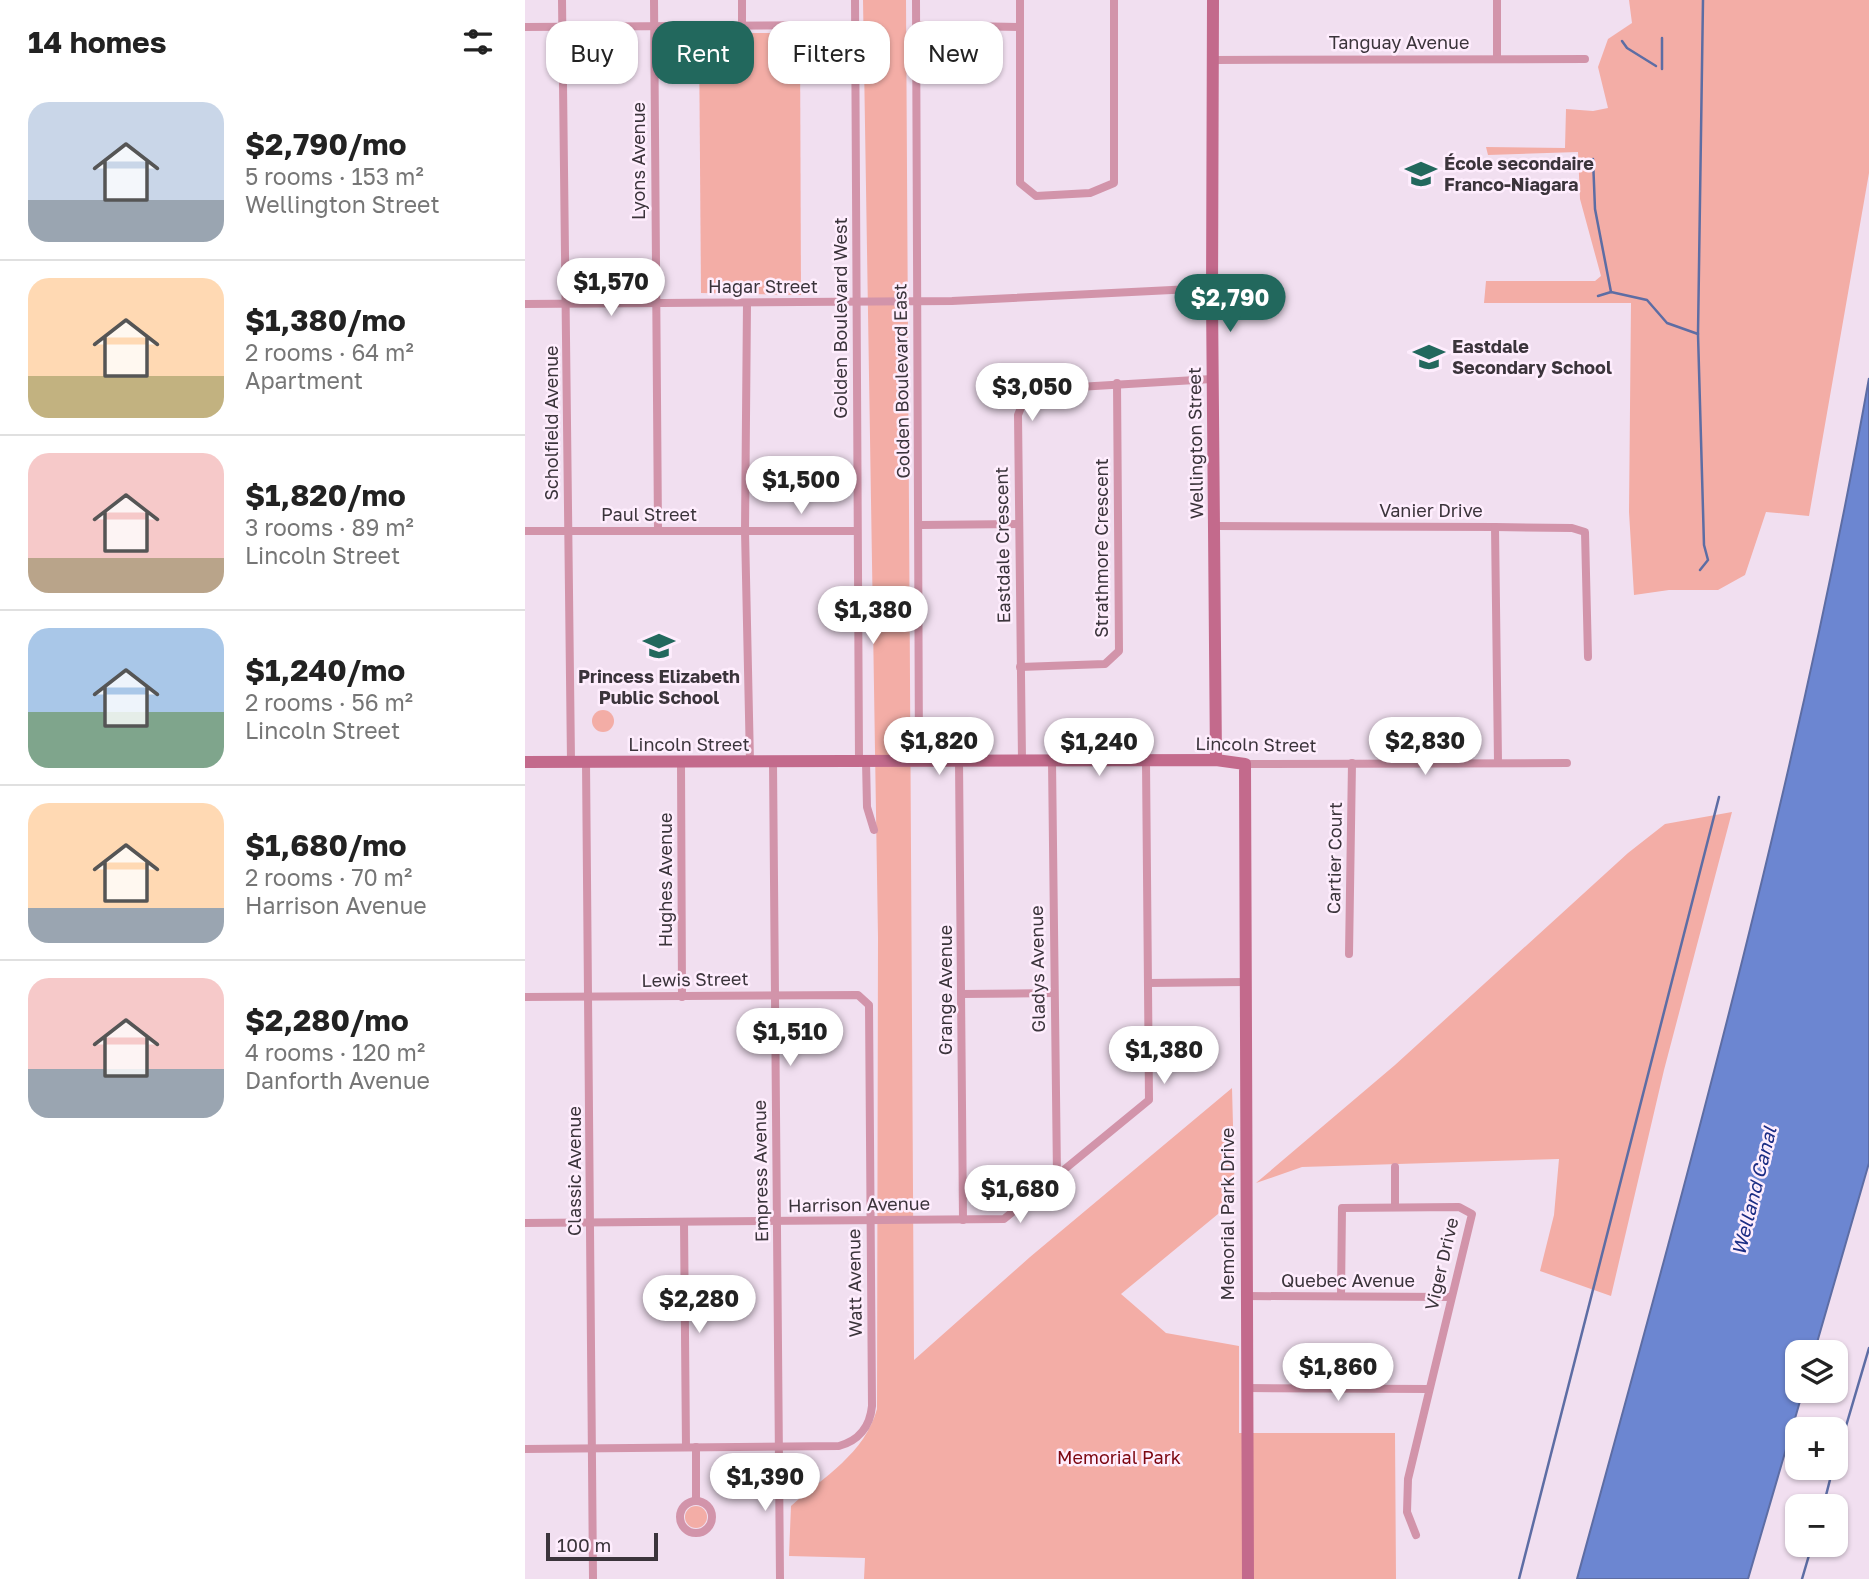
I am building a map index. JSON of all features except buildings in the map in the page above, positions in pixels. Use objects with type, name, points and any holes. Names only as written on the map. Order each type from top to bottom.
[{"type":"main road","name":"Wellington Street","points":[[1213,0],[1212,379],[1216,760]]},
{"type":"main road","name":"Lincoln Street","points":[[525,762],[681,764],[1216,760],[1245,764]]},
{"type":"main road","name":"Memorial Park Drive","points":[[1245,764],[1248,1579]]},
{"type":"street","name":"Scholfield Avenue","points":[[562,0],[562,21]]},
{"type":"street","name":"Lyons Avenue","points":[[654,0],[654,21]]},
{"type":"street","points":[[742,0],[742,21]]},
{"type":"street","name":"Golden Boulevard West","points":[[855,0],[855,21]]},
{"type":"street","name":"Golden Boulevard East","points":[[916,0],[917,21]]},
{"type":"street","points":[[1020,0],[1020,183],[1036,196],[1090,193],[1114,183],[1114,0]]},
{"type":"street","points":[[1497,0],[1497,58]]},
{"type":"street","points":[[525,27],[546,27]]},
{"type":"street","points":[[1003,27],[1020,27]]},
{"type":"street","name":"Tanguay Avenue","points":[[1214,60],[1585,59]]},
{"type":"street","name":"Scholfield Avenue","points":[[563,84],[571,761]]},
{"type":"street","name":"Lyons Avenue","points":[[654,84],[658,531]]},
{"type":"street","name":"Golden Boulevard West","points":[[855,84],[857,531],[863,761],[867,807],[874,830]]},
{"type":"street","name":"Golden Boulevard East","points":[[917,84],[916,302],[921,526],[919,761]]},
{"type":"street","name":"Hagar Street","points":[[525,304],[916,302],[1212,288]]},
{"type":"street","points":[[747,303],[745,531],[750,762]]},
{"type":"street","name":"Eastdale Crescent","points":[[1022,761],[1018,415],[1028,390],[1212,379]]},
{"type":"street","name":"Strathmore Crescent","points":[[1020,667],[1105,664],[1119,651],[1117,383]]},
{"type":"street","points":[[921,526],[1019,524]]},
{"type":"street","name":"Vanier Drive","points":[[1215,526],[1495,527],[1498,762]]},
{"type":"street","points":[[1495,527],[1572,528],[1585,532],[1588,657]]},
{"type":"street","name":"Paul Street","points":[[525,531],[857,531]]},
{"type":"street","name":"Grange Avenue","points":[[959,761],[963,1220]]},
{"type":"street","name":"Gladys Avenue","points":[[1052,761],[1057,1176]]},
{"type":"street","name":"Classic Avenue","points":[[586,762],[593,1579]]},
{"type":"street","name":"Harrison Avenue","points":[[525,1223],[1004,1219],[1149,1100],[1146,762]]},
{"type":"street","name":"Empress Avenue","points":[[773,763],[780,1579]]},
{"type":"street","name":"Cartier Court","points":[[1349,954],[1352,763]]},
{"type":"street","name":"Lincoln Street","points":[[1245,764],[1567,763]]},
{"type":"street","name":"Hughes Avenue","points":[[681,764],[682,997]]},
{"type":"street","points":[[1149,983],[1245,982]]},
{"type":"street","points":[[962,994],[1053,993]]},
{"type":"street","name":"Lewis Street","points":[[525,997],[857,995],[863,999]]},
{"type":"street","name":"Watt Avenue","points":[[779,1447],[831,1447],[857,1438],[869,1421],[872,1406],[869,1005],[863,999]]},
{"type":"street","points":[[1395,1167],[1395,1206]]},
{"type":"street","name":"Viger Drive","points":[[1341,1296],[1342,1208],[1459,1207],[1472,1214],[1407,1487],[1407,1512],[1416,1535]]},
{"type":"street","points":[[684,1222],[686,1447]]},
{"type":"street","name":"Quebec Avenue","points":[[1245,1296],[1451,1297]]},
{"type":"street","points":[[1246,1388],[1429,1389]]},
{"type":"street","points":[[696,1501],[697,1447]]},
{"type":"street","points":[[525,1449],[779,1447]]},
{"type":"street","points":[[696,1501],[706,1504],[712,1512],[711,1522],[700,1532],[685,1528],[680,1519],[683,1508],[696,1501]]},
{"type":"green space","name":"Memorial Park","points":[[863,0],[906,0],[904,84],[906,84],[914,1360],[1030,1257],[1232,1088],[1235,1200],[1121,1294],[1166,1333],[1239,1346],[1239,1433],[1395,1433],[1396,1579],[864,1579],[865,1558],[789,1556],[791,1506],[853,1451],[871,1425],[877,1409],[878,937],[864,84],[890,84],[890,21],[863,21]]},
{"type":"green space","points":[[1629,0],[1869,0],[1869,173],[1809,516],[1766,512],[1745,575],[1718,590],[1669,590],[1634,595],[1629,512],[1631,303],[1484,303],[1486,281],[1595,281],[1601,276],[1580,199],[1578,152],[1488,155],[1486,147],[1565,148],[1566,109],[1593,111],[1608,108],[1598,67],[1608,39],[1632,23]]},
{"type":"green space","points":[[754,33],[768,33],[768,84],[800,84],[801,295],[701,293],[699,84],[754,84]]},
{"type":"green space","points":[[603,710],[613,717],[614,721],[607,731],[603,732],[593,725],[592,721],[599,711]]},
{"type":"green space","points":[[1732,812],[1664,1070],[1611,1296],[1540,1271],[1554,1215],[1559,1159],[1302,1167],[1256,1183],[1395,1065],[1628,853],[1665,824]]},
{"type":"green space","points":[[696,1506],[704,1509],[707,1517],[704,1525],[696,1528],[688,1525],[685,1517],[688,1509]]},
{"type":"water","name":"Welland Canal","points":[[1869,378],[1869,1163],[1818,1340],[1785,1340],[1785,1403],[1799,1403],[1795,1417],[1785,1417],[1785,1453],[1748,1579],[1577,1579],[1737,982],[1774,832],[1840,530]]},
{"type":"waterway","points":[[1700,570],[1708,560],[1704,545],[1698,334],[1703,0]]},
{"type":"waterway","points":[[1662,38],[1662,69]]},
{"type":"waterway","points":[[1622,41],[1627,48],[1656,66]]},
{"type":"waterway","points":[[1593,159],[1595,209],[1611,292]]},
{"type":"waterway","points":[[1598,296],[1611,292],[1647,300],[1667,323],[1698,334]]},
{"type":"waterway","points":[[1519,1579],[1719,797]]},
{"type":"waterway","points":[[1848,1419],[1869,1348]]},
{"type":"waterway","points":[[1826,1494],[1830,1480]]},
{"type":"waterway","points":[[1802,1579],[1808,1557]]},
{"type":"place","name":"École secondaire Franco-Niagara","points":[[1421,174]]},
{"type":"place","name":"Eastdale Secondary School","points":[[1429,357]]},
{"type":"place","name":"Princess Elizabeth Public School","points":[[659,646]]}]
